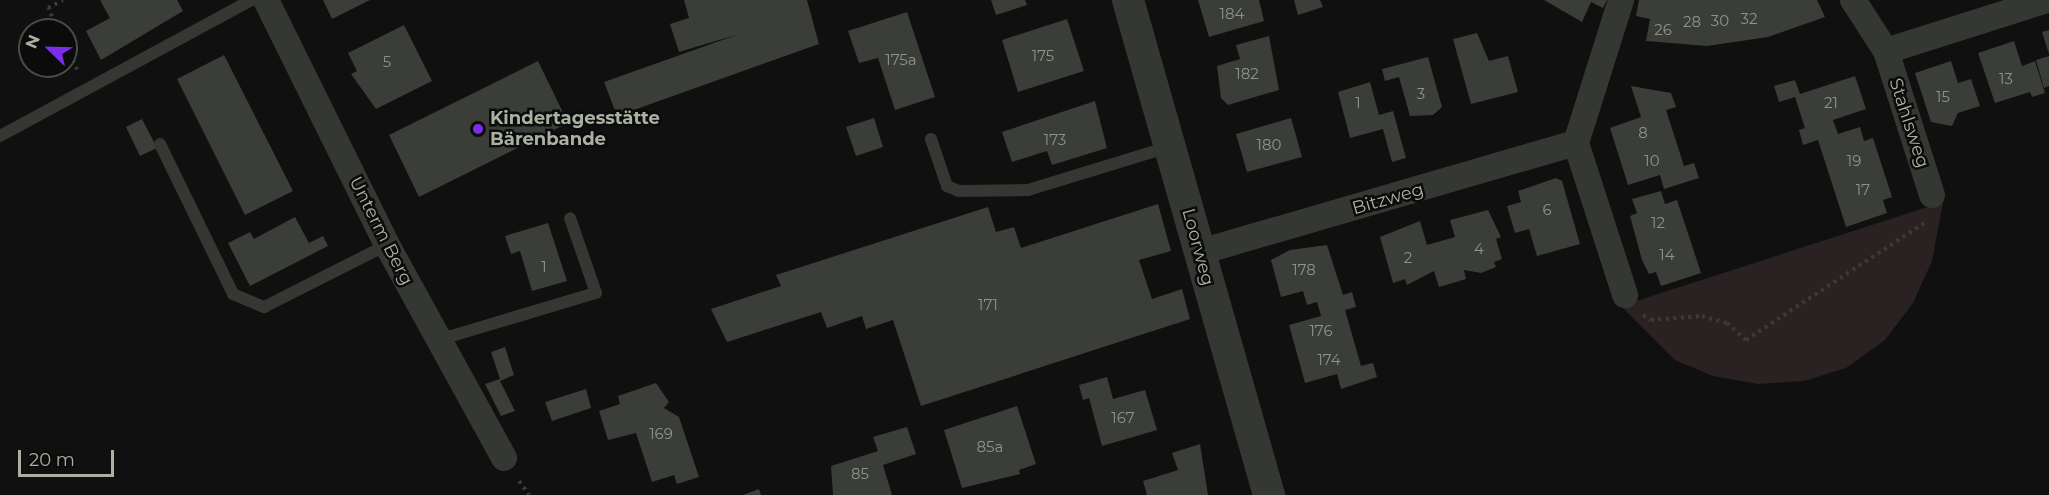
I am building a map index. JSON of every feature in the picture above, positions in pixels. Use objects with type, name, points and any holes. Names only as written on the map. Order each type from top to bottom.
[{"type":"street","name":"Unterm Berg","points":[[266,0],[387,245],[504,458]]},
{"type":"street","name":"Loorweg","points":[[1128,0],[1269,495]]},
{"type":"street","points":[[1621,0],[1576,143],[1625,295]]},
{"type":"street","name":"Stahlsweg","points":[[1853,0],[1886,51],[1932,195]]},
{"type":"street","points":[[1886,51],[2047,0]]},
{"type":"street","name":"Bitzweg","points":[[1200,252],[1576,143]]},
{"type":"lane","points":[[0,136],[252,0]]},
{"type":"lane","points":[[931,139],[947,186],[959,191],[1028,190],[1170,147]]},
{"type":"lane","points":[[160,144],[233,294],[264,307],[387,245]]},
{"type":"lane","points":[[438,340],[596,293],[570,218]]},
{"type":"path","points":[[53,18],[48,8],[63,0]]},
{"type":"path","points":[[1625,295],[1634,310],[1651,320],[1702,316],[1727,323],[1746,340],[1931,218],[1932,195]]},
{"type":"shaded area","points":[[1943,202],[1932,261],[1913,303],[1885,340],[1846,368],[1804,381],[1758,384],[1713,376],[1675,360],[1621,306]]},
{"type":"building","points":[[100,0],[177,0],[183,11],[101,60],[86,31],[110,18]]},
{"type":"building","points":[[323,0],[370,0],[332,19]]},
{"type":"building","points":[[684,0],[807,0],[819,44],[617,116],[604,82],[739,34],[679,52],[670,24],[689,18]]},
{"type":"building","points":[[991,0],[1025,0],[1027,5],[996,15]]},
{"type":"building","points":[[1198,0],[1259,0],[1264,21],[1209,37]]},
{"type":"building","points":[[1294,0],[1320,0],[1323,7],[1298,15]]},
{"type":"building","points":[[1544,0],[1607,0],[1603,8],[1591,2],[1582,22]]},
{"type":"building","points":[[1639,0],[1817,0],[1825,17],[1768,37],[1707,46],[1646,41],[1650,19],[1636,16]]},
{"type":"building","points":[[907,12],[935,97],[895,110],[878,58],[859,63],[848,31]]},
{"type":"building","points":[[1067,19],[1084,71],[1018,92],[1002,40]]},
{"type":"building","points":[[404,25],[432,81],[376,109],[351,74],[357,71],[348,53]]},
{"type":"building","points":[[2049,30],[2049,54],[2042,32]]},
{"type":"building","points":[[1477,33],[1489,61],[1508,56],[1518,92],[1471,104],[1453,39]]},
{"type":"building","points":[[1269,36],[1279,90],[1228,105],[1221,98],[1217,66],[1240,59],[1236,45]]},
{"type":"building","points":[[2014,41],[2022,66],[2035,61],[2045,93],[2032,97],[2030,92],[1995,103],[1978,53]]},
{"type":"building","points":[[224,55],[293,191],[245,215],[177,79]]},
{"type":"building","points":[[2049,56],[2049,86],[2044,88],[2036,60]]},
{"type":"building","points":[[1428,57],[1442,107],[1433,115],[1410,116],[1399,77],[1385,81],[1382,69]]},
{"type":"building","name":"Kindertagesstätte Bärenbande","points":[[538,61],[568,123],[419,197],[389,135]]},
{"type":"building","points":[[1951,61],[1958,83],[1971,79],[1980,106],[1958,113],[1952,126],[1931,122],[1915,73]]},
{"type":"building","points":[[1855,76],[1866,109],[1833,120],[1838,134],[1860,127],[1864,141],[1873,138],[1892,197],[1883,200],[1887,213],[1846,227],[1818,140],[1803,145],[1799,130],[1805,128],[1795,97],[1779,102],[1774,86],[1795,80],[1800,94]]},
{"type":"building","points":[[1370,82],[1379,115],[1393,111],[1406,158],[1392,162],[1383,129],[1350,138],[1338,92]]},
{"type":"building","points":[[1631,86],[1671,93],[1676,107],[1666,110],[1684,166],[1694,163],[1699,178],[1664,189],[1660,175],[1628,185],[1610,128],[1641,117]]},
{"type":"building","points":[[1095,101],[1107,148],[1052,165],[1047,151],[1012,162],[1002,132]]},
{"type":"building","points":[[874,118],[883,147],[856,156],[846,127]]},
{"type":"building","points":[[1291,118],[1302,157],[1247,172],[1236,134]]},
{"type":"building","points":[[142,119],[157,148],[140,156],[126,127]]},
{"type":"building","points":[[1556,178],[1562,181],[1580,244],[1537,256],[1529,229],[1515,233],[1507,206],[1521,202],[1518,191]]},
{"type":"building","points":[[1661,191],[1665,204],[1677,200],[1701,273],[1661,286],[1656,272],[1649,274],[1642,260],[1630,216],[1637,213],[1632,199]]},
{"type":"building","points":[[1158,204],[1171,251],[1139,260],[1152,299],[1182,289],[1190,319],[921,406],[893,320],[866,329],[862,316],[827,328],[821,312],[727,342],[711,309],[781,286],[776,275],[988,207],[996,232],[1014,227],[1021,248]]},
{"type":"building","points":[[1488,210],[1501,237],[1496,239],[1502,259],[1494,262],[1496,267],[1481,273],[1464,270],[1466,279],[1439,287],[1434,271],[1407,285],[1405,279],[1393,283],[1380,237],[1420,221],[1427,245],[1455,237],[1450,220]]},
{"type":"building","points":[[295,217],[309,243],[323,236],[328,246],[250,286],[228,243],[250,232],[254,239]]},
{"type":"building","points":[[548,223],[567,281],[532,291],[520,251],[511,254],[505,236]]},
{"type":"building","points":[[1327,245],[1343,295],[1352,292],[1356,307],[1345,310],[1361,366],[1373,363],[1377,377],[1341,389],[1337,374],[1305,383],[1289,325],[1321,316],[1317,302],[1307,305],[1303,291],[1281,297],[1271,260],[1290,250]]},
{"type":"building","points":[[505,347],[514,375],[500,381],[515,411],[501,416],[485,384],[500,379],[491,352]]},
{"type":"building","points":[[1107,377],[1113,399],[1145,390],[1157,430],[1102,446],[1089,398],[1083,400],[1079,385]]},
{"type":"building","points":[[656,383],[669,402],[664,408],[679,417],[699,477],[677,484],[674,475],[652,482],[636,433],[608,440],[599,411],[620,404],[618,396]]},
{"type":"building","points":[[586,389],[591,408],[552,421],[545,402]]},
{"type":"building","points":[[1017,406],[1036,464],[1019,470],[1020,474],[962,488],[944,430]]},
{"type":"building","points":[[907,427],[916,454],[883,465],[892,495],[833,495],[831,466],[878,451],[873,437]]},
{"type":"building","points":[[1200,444],[1208,495],[1147,495],[1143,481],[1178,470],[1172,453]]},
{"type":"building","points":[[759,489],[761,495],[743,495]]},
{"type":"place","name":"Kindertagesstätte Bärenbande","points":[[478,129]]}]
